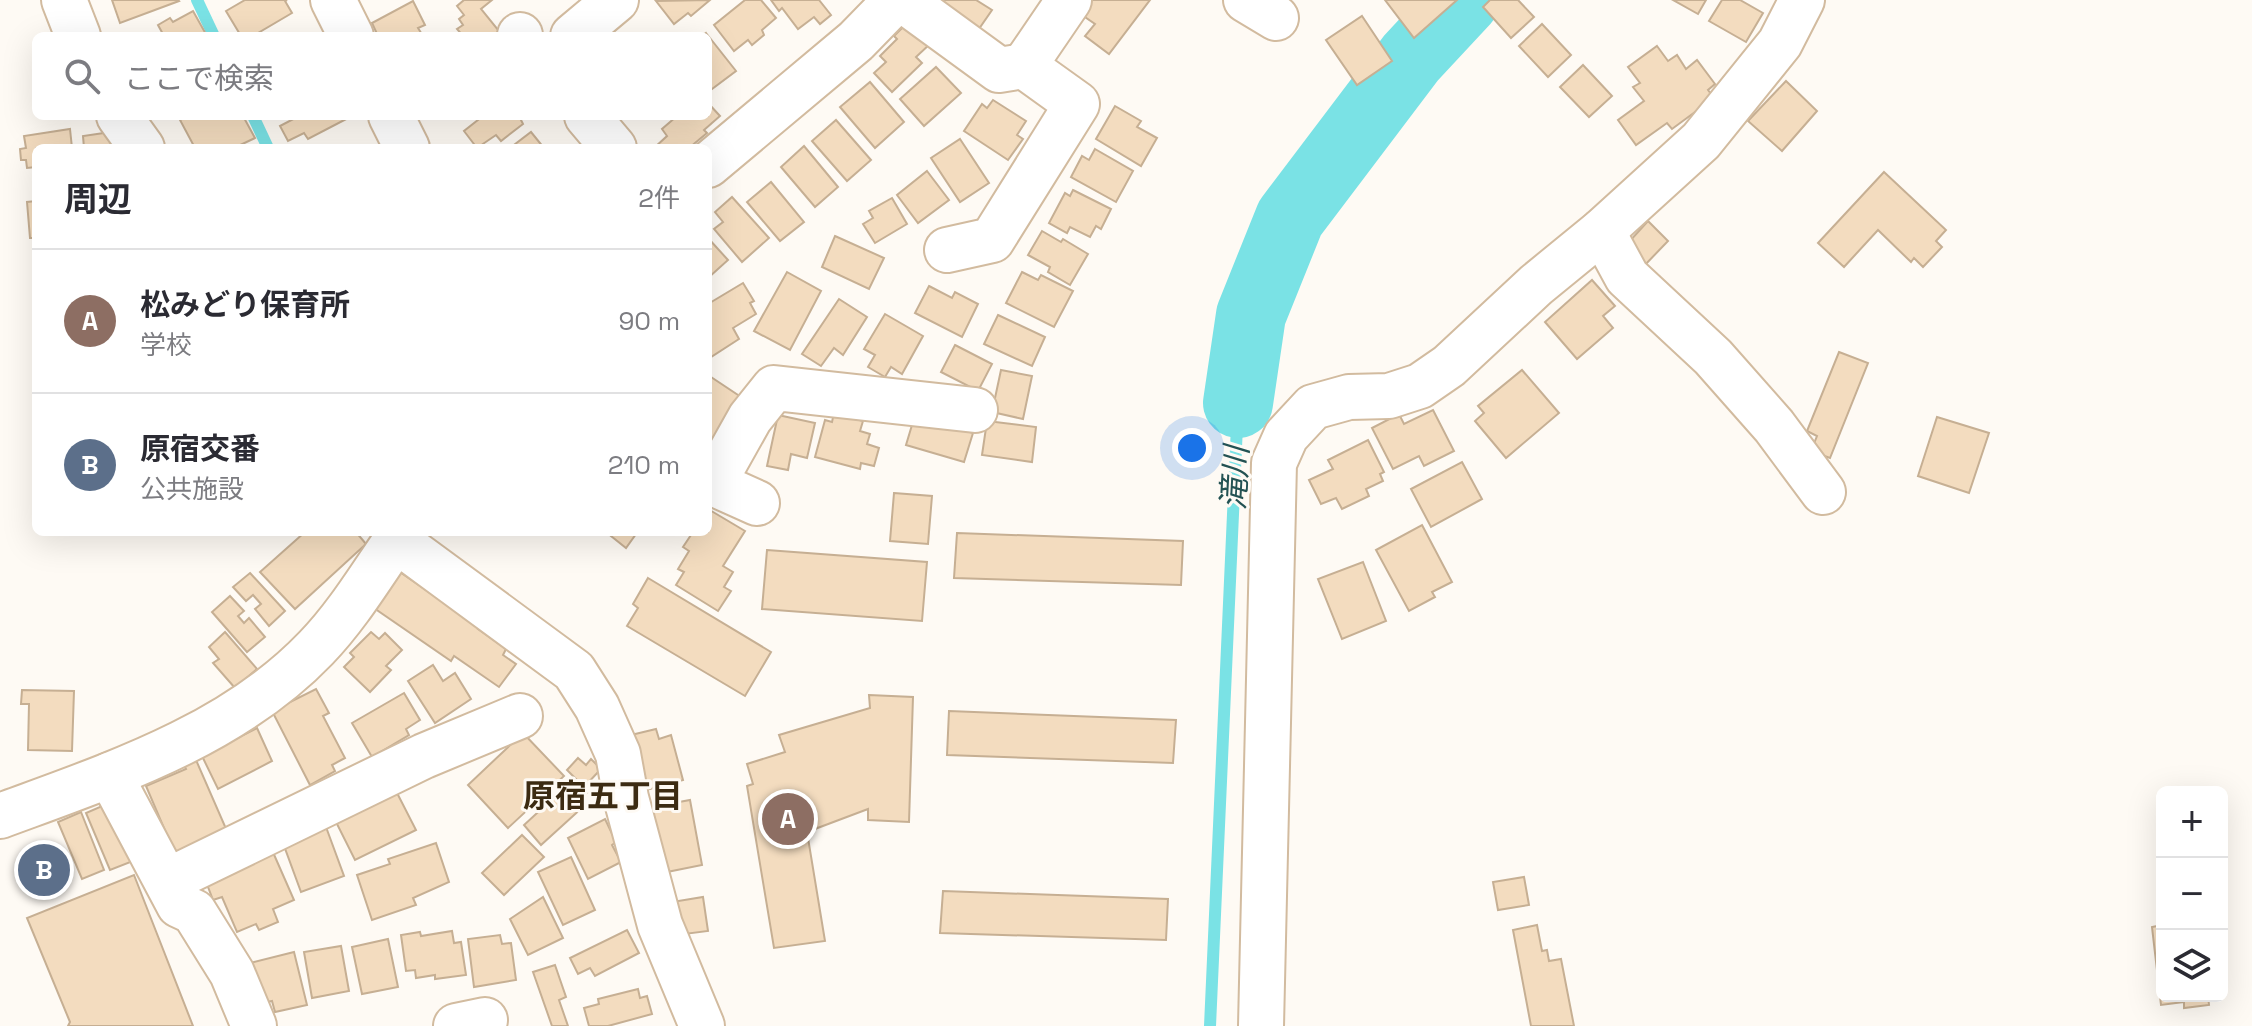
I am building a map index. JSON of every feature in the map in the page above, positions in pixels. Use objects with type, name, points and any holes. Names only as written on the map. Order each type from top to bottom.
[{"type":"street","points":[[64,0],[76,32]]},
{"type":"street","points":[[333,0],[349,32]]},
{"type":"street","points":[[712,162],[856,41],[896,0]]},
{"type":"street","points":[[903,0],[999,70],[1024,66],[1077,104],[992,240],[947,250]]},
{"type":"street","points":[[1024,66],[1069,0]]},
{"type":"street","points":[[1261,1026],[1274,463],[1286,436],[1313,407],[1349,397],[1389,396],[1420,386],[1449,366],[1536,285],[1602,231],[1701,141],[1780,43],[1802,0]]},
{"type":"street","points":[[580,32],[619,10]]},
{"type":"street","points":[[122,120],[139,144]]},
{"type":"street","points":[[393,120],[405,144]]},
{"type":"street","points":[[590,120],[611,144]]},
{"type":"street","points":[[1602,231],[1627,277],[1713,357],[1774,426],[1823,492]]},
{"type":"street","points":[[712,479],[750,418],[774,388],[975,410]]},
{"type":"street","points":[[712,483],[757,503]]},
{"type":"street","points":[[0,816],[185,743],[279,683],[318,647],[353,602],[397,536],[574,671],[597,707],[618,754],[626,798],[660,925],[702,1026]]},
{"type":"street","points":[[167,881],[424,756],[520,716]]},
{"type":"street","points":[[110,775],[179,905],[194,912],[232,973],[254,1026]]},
{"type":"building","points":[[112,0],[178,0],[179,1],[120,23]]},
{"type":"building","points":[[245,0],[287,0],[292,13],[260,32],[239,32],[226,11]]},
{"type":"building","points":[[464,0],[492,0],[481,9],[499,31],[460,32],[457,29],[463,25],[459,19],[464,15],[457,6]]},
{"type":"building","points":[[710,0],[691,16],[688,13],[674,24],[656,1]]},
{"type":"building","points":[[745,0],[761,0],[776,18],[762,30],[764,35],[752,45],[748,40],[734,51],[714,25]]},
{"type":"building","points":[[771,0],[819,0],[831,15],[820,24],[814,17],[798,29],[782,8],[779,11]]},
{"type":"building","points":[[929,0],[976,0],[992,10],[972,39]]},
{"type":"building","points":[[1088,0],[1150,0],[1109,54],[1085,36],[1095,24],[1079,13]]},
{"type":"building","points":[[1385,0],[1457,0],[1414,38]]},
{"type":"building","points":[[1490,0],[1518,0],[1534,17],[1511,38],[1483,7]]},
{"type":"building","points":[[1673,0],[1706,0],[1698,14]]},
{"type":"building","points":[[1722,0],[1740,0],[1763,13],[1746,42],[1709,21]]},
{"type":"building","points":[[413,1],[425,25],[418,28],[420,32],[376,32],[372,23]]},
{"type":"building","points":[[193,11],[205,32],[162,32],[158,25],[170,18],[173,22]]},
{"type":"building","points":[[1362,16],[1392,61],[1357,85],[1326,40]]},
{"type":"building","points":[[909,21],[931,43],[916,57],[922,63],[892,92],[874,73],[886,62],[880,56]]},
{"type":"building","points":[[1542,24],[1571,55],[1548,77],[1519,46]]},
{"type":"building","points":[[712,41],[736,71],[712,89]]},
{"type":"building","points":[[1657,46],[1668,61],[1677,55],[1686,69],[1697,60],[1715,84],[1708,90],[1714,98],[1672,129],[1667,123],[1636,145],[1618,120],[1644,101],[1633,87],[1640,83],[1628,67]]},
{"type":"building","points":[[1583,65],[1612,96],[1589,117],[1560,87]]},
{"type":"building","points":[[936,67],[961,93],[924,126],[900,99]]},
{"type":"building","points":[[1786,81],[1817,111],[1782,151],[1748,121]]},
{"type":"building","points":[[870,82],[904,122],[875,148],[840,107]]},
{"type":"building","points":[[993,100],[1026,121],[1017,135],[1023,139],[1008,160],[964,131],[982,104],[987,108]]},
{"type":"building","points":[[1115,106],[1141,121],[1137,127],[1157,138],[1141,166],[1096,139]]},
{"type":"building","points":[[712,107],[720,116],[694,144],[658,144],[667,136],[662,129],[672,120],[712,120]]},
{"type":"building","points":[[180,120],[245,120],[255,138],[242,144],[193,144]]},
{"type":"building","points":[[291,120],[344,120],[308,139],[304,133],[288,141],[280,126]]},
{"type":"building","points":[[478,120],[521,120],[523,124],[501,141],[496,135],[483,144],[474,144],[464,131]]},
{"type":"building","points":[[836,120],[871,160],[847,181],[812,141]]},
{"type":"building","points":[[70,129],[72,144],[32,144],[32,167],[27,168],[26,160],[21,160],[20,149],[26,148],[24,136]]},
{"type":"building","points":[[111,132],[112,144],[84,144],[83,136]]},
{"type":"building","points":[[531,132],[541,144],[515,144]]},
{"type":"building","points":[[960,139],[989,183],[960,202],[931,158]]},
{"type":"building","points":[[804,146],[838,187],[815,207],[781,167]]},
{"type":"building","points":[[1095,149],[1133,171],[1116,202],[1071,177],[1082,156],[1089,160]]},
{"type":"building","points":[[927,171],[949,200],[918,223],[897,195]]},
{"type":"building","points":[[1884,172],[1946,230],[1936,241],[1942,247],[1923,267],[1914,258],[1911,262],[1878,230],[1844,267],[1818,243]]},
{"type":"building","points":[[771,182],[804,222],[780,241],[747,202]]},
{"type":"building","points":[[1073,190],[1111,209],[1101,229],[1096,226],[1090,237],[1070,227],[1067,233],[1049,223],[1065,193],[1070,196]]},
{"type":"building","points":[[732,197],[769,238],[742,262],[714,229],[723,222],[715,212]]},
{"type":"building","points":[[892,198],[907,224],[875,243],[863,224],[873,218],[869,211]]},
{"type":"building","points":[[32,201],[32,238],[30,238],[27,202]]},
{"type":"building","points":[[1648,221],[1668,241],[1642,268],[1628,243]]},
{"type":"building","points":[[1042,231],[1088,254],[1070,285],[1048,272],[1050,267],[1028,255]]},
{"type":"building","points":[[835,236],[884,258],[869,289],[822,267]]},
{"type":"building","points":[[712,242],[728,260],[712,274]]},
{"type":"building","points":[[787,272],[821,291],[790,350],[754,331]]},
{"type":"building","points":[[1022,272],[1038,280],[1041,275],[1073,291],[1054,327],[1006,303]]},
{"type":"building","points":[[1592,280],[1615,306],[1603,316],[1613,328],[1577,359],[1545,322]]},
{"type":"building","points":[[743,283],[754,301],[750,303],[756,314],[733,328],[739,339],[712,356],[712,302]]},
{"type":"building","points":[[929,286],[952,298],[955,292],[978,304],[962,337],[915,313]]},
{"type":"building","points":[[839,299],[867,317],[843,355],[834,348],[821,366],[802,354]]},
{"type":"building","points":[[885,314],[923,336],[902,374],[891,367],[885,377],[868,367],[875,355],[864,349]]},
{"type":"building","points":[[998,315],[1045,337],[1032,366],[984,344]]},
{"type":"building","points":[[955,345],[992,364],[978,391],[941,372]]},
{"type":"building","points":[[1839,352],[1868,363],[1830,458],[1811,451],[1817,436],[1807,431]]},
{"type":"building","points":[[1001,370],[1032,376],[1023,419],[992,412]]},
{"type":"building","points":[[1522,370],[1559,413],[1506,458],[1475,421],[1484,413],[1478,406]]},
{"type":"building","points":[[712,378],[744,399],[712,446]]},
{"type":"building","points":[[1433,410],[1454,451],[1424,466],[1419,456],[1393,469],[1372,428],[1399,414],[1404,424]]},
{"type":"building","points":[[834,413],[863,421],[860,431],[870,434],[867,444],[879,448],[874,466],[861,463],[860,469],[815,457],[825,420],[832,422]]},
{"type":"building","points":[[778,415],[815,423],[807,458],[791,454],[788,470],[767,466]]},
{"type":"building","points":[[915,415],[973,433],[964,462],[906,445]]},
{"type":"building","points":[[1937,417],[1989,433],[1969,493],[1918,476]]},
{"type":"building","points":[[987,421],[1036,427],[1032,462],[982,455]]},
{"type":"building","points":[[1368,440],[1384,472],[1380,474],[1383,481],[1366,489],[1369,496],[1342,509],[1336,498],[1321,504],[1309,480],[1333,469],[1328,460]]},
{"type":"building","points":[[1462,462],[1482,499],[1431,527],[1411,489]]},
{"type":"building","points":[[894,493],[932,496],[928,544],[890,541]]},
{"type":"building","points":[[712,511],[745,531],[723,566],[733,572],[724,587],[731,591],[718,611],[676,585],[684,572],[678,569],[689,551],[683,547],[690,536],[712,536]]},
{"type":"building","points":[[1422,525],[1452,582],[1432,592],[1435,597],[1409,611],[1376,550]]},
{"type":"building","points":[[957,533],[1183,541],[1181,585],[954,578]]},
{"type":"building","points":[[300,536],[359,536],[366,544],[295,609],[260,572]]},
{"type":"building","points":[[611,536],[635,536],[626,548]]},
{"type":"building","points":[[767,550],[927,562],[922,621],[762,609]]},
{"type":"building","points":[[1363,562],[1386,621],[1342,639],[1318,579]]},
{"type":"building","points":[[397,570],[506,649],[503,655],[516,664],[499,687],[454,656],[451,661],[371,606]]},
{"type":"building","points":[[250,573],[285,611],[269,626],[255,609],[261,604],[253,595],[246,601],[233,587]]},
{"type":"building","points":[[648,578],[771,652],[745,696],[627,626],[638,608],[633,604]]},
{"type":"building","points":[[230,596],[244,611],[238,616],[244,623],[249,618],[265,637],[247,652],[212,612]]},
{"type":"building","points":[[225,632],[257,669],[235,688],[213,663],[219,659],[209,647]]},
{"type":"building","points":[[371,632],[379,639],[385,633],[402,650],[386,666],[391,670],[370,692],[344,667],[354,657],[350,653]]},
{"type":"building","points":[[433,665],[443,681],[455,673],[471,699],[435,723],[408,681]]},
{"type":"building","points":[[316,689],[329,713],[323,716],[345,758],[332,765],[335,771],[310,785],[272,711]]},
{"type":"building","points":[[22,690],[74,691],[72,751],[28,750],[29,704],[21,704]]},
{"type":"building","points":[[404,693],[420,720],[406,729],[409,735],[372,757],[352,723]]},
{"type":"building","points":[[869,695],[913,697],[909,822],[868,820],[868,809],[807,832],[825,941],[774,948],[747,786],[753,784],[747,764],[785,752],[779,735],[870,708]]},
{"type":"building","points":[[949,711],[1176,720],[1173,763],[947,755]]},
{"type":"building","points":[[257,728],[272,761],[218,789],[202,756]]},
{"type":"building","points":[[656,729],[659,739],[671,735],[683,780],[646,790],[631,735]]},
{"type":"building","points":[[523,733],[564,776],[508,828],[468,785]]},
{"type":"building","points":[[578,758],[586,765],[591,759],[601,769],[584,787],[567,770]]},
{"type":"building","points":[[196,760],[227,831],[175,854],[146,786],[186,769],[184,765]]},
{"type":"building","points":[[574,779],[587,793],[578,800],[584,806],[541,845],[524,825]]},
{"type":"building","points":[[395,789],[416,830],[355,860],[334,818]]},
{"type":"building","points":[[690,800],[702,865],[662,873],[652,807]]},
{"type":"building","points":[[109,803],[133,861],[110,870],[86,813]]},
{"type":"building","points":[[81,812],[104,870],[82,879],[58,822]]},
{"type":"building","points":[[605,819],[616,842],[612,845],[621,862],[588,879],[568,838]]},
{"type":"building","points":[[326,827],[344,876],[301,892],[283,843]]},
{"type":"building","points":[[522,835],[544,857],[504,895],[482,873]]},
{"type":"building","points":[[436,843],[449,882],[413,898],[416,905],[372,920],[357,875],[390,864],[388,859]]},
{"type":"building","points":[[272,850],[294,900],[273,909],[278,922],[259,930],[256,924],[237,932],[222,897],[213,900],[205,879]]},
{"type":"building","points":[[26,852],[61,852],[61,888],[26,888]]},
{"type":"building","points":[[571,857],[595,910],[563,925],[538,872]]},
{"type":"building","points":[[134,875],[193,1026],[68,1026],[70,1022],[27,918]]},
{"type":"building","points":[[1524,877],[1529,905],[1498,910],[1493,882]]},
{"type":"building","points":[[943,891],[1168,899],[1166,940],[940,933]]},
{"type":"building","points":[[543,897],[563,938],[528,955],[510,919]]},
{"type":"building","points":[[703,897],[708,931],[677,935],[672,902]]},
{"type":"building","points":[[1537,925],[1542,951],[1547,950],[1549,961],[1561,959],[1574,1026],[1531,1026],[1513,930]]},
{"type":"building","points":[[2156,926],[2156,962],[2152,927]]},
{"type":"building","points":[[627,930],[639,953],[595,976],[590,968],[578,974],[570,958]]},
{"type":"building","points":[[452,931],[454,943],[461,942],[466,975],[416,978],[415,970],[406,971],[401,935],[420,932],[421,936]]},
{"type":"building","points":[[500,935],[502,944],[511,943],[516,980],[474,987],[468,939]]},
{"type":"building","points":[[388,939],[398,987],[362,994],[352,947]]},
{"type":"building","points":[[341,946],[349,991],[312,998],[304,952]]},
{"type":"building","points":[[294,952],[307,1005],[275,1012],[272,1001],[254,1005],[246,964]]},
{"type":"building","points":[[555,965],[566,997],[559,1000],[568,1026],[552,1026],[533,972]]},
{"type":"building","points":[[638,989],[640,998],[647,996],[652,1014],[608,1026],[589,1026],[584,1008],[599,1004],[598,999]]},
{"type":"building","points":[[2184,1002],[2209,1002],[2209,1005],[2184,1008]]},
{"type":"waterway","points":[[197,0],[212,32]]},
{"type":"waterway","name":"滝川","points":[[1238,403],[1251,315],[1290,218],[1411,58],[1465,0]]},
{"type":"waterway","points":[[255,120],[266,144]]},
{"type":"waterway","name":"滝川","points":[[1210,1026],[1238,403]]},
{"type":"place","name":"松みどり保育所","points":[[788,819]]},
{"type":"place","name":"原宿交番","points":[[44,870]]},
{"type":"district","name":"原宿五丁目","points":[[603,796]]}]
